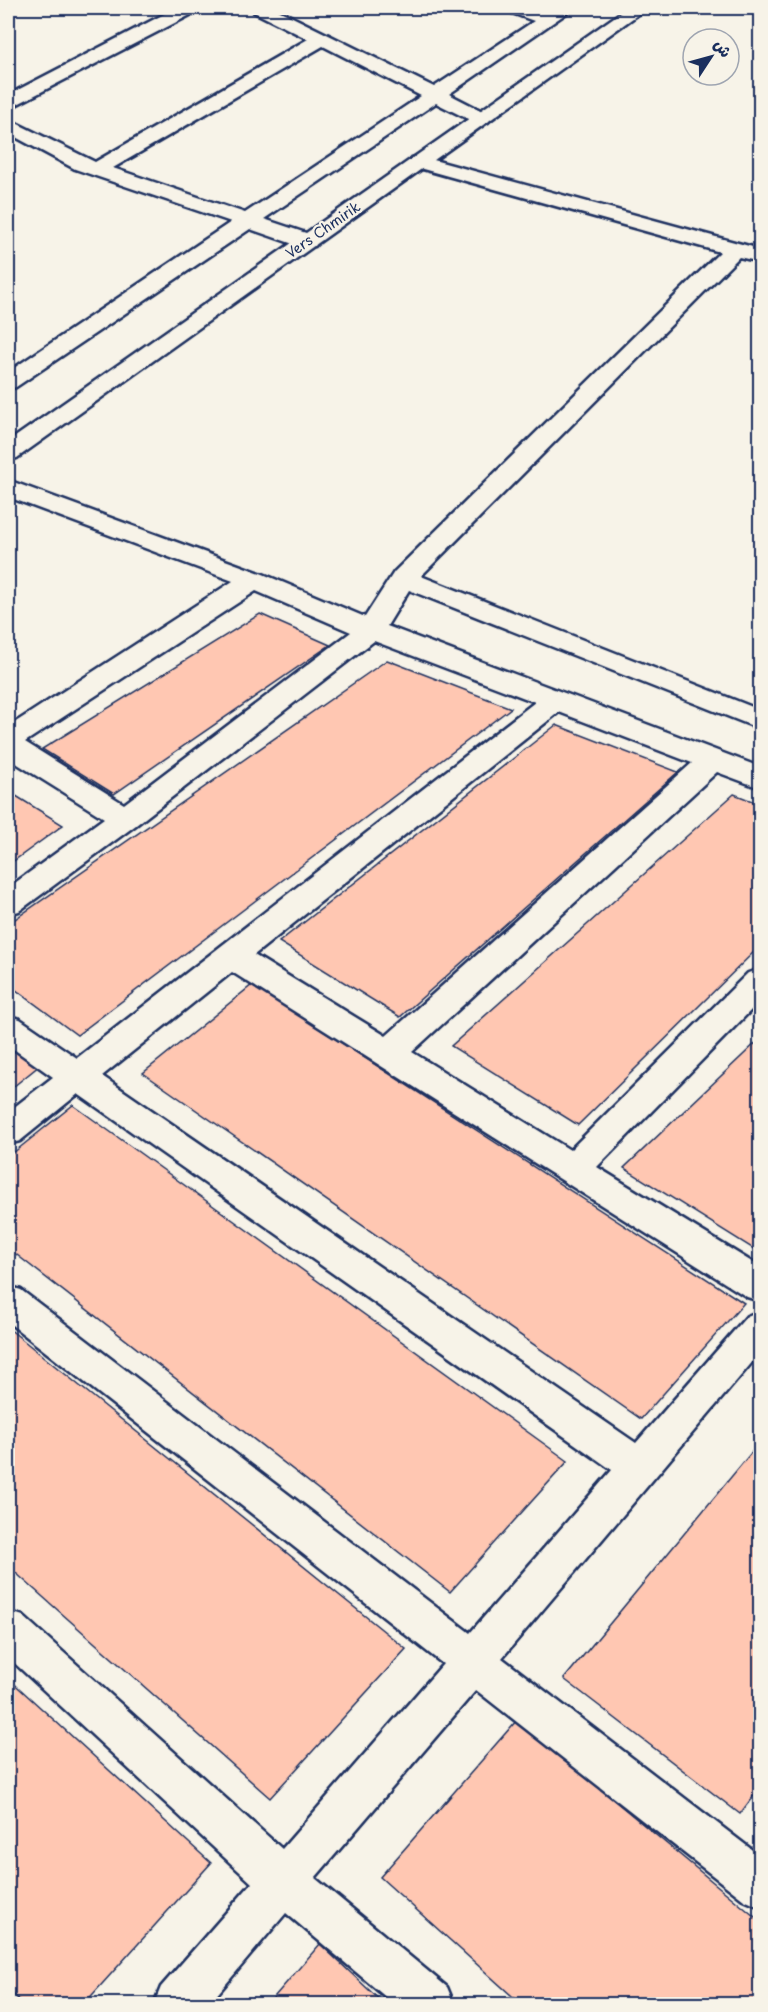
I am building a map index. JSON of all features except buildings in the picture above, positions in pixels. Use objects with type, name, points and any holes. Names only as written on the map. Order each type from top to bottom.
[{"type":"street","points":[[8,103],[189,8]]},
{"type":"street","points":[[261,8],[481,118]]},
{"type":"street","points":[[516,8],[556,13]]},
{"type":"street","name":"Vers Chmirik","points":[[8,453],[638,8]]},
{"type":"street","points":[[8,382],[556,13]]},
{"type":"street","points":[[96,170],[322,38]]},
{"type":"street","points":[[8,125],[96,170]]},
{"type":"street","points":[[8,140],[307,241]]},
{"type":"street","points":[[419,162],[760,256]]},
{"type":"street","points":[[8,903],[125,818],[371,630],[403,578],[735,249]]},
{"type":"street","points":[[8,488],[254,580],[371,630],[760,778]]},
{"type":"street","points":[[403,578],[760,720]]},
{"type":"street","points":[[8,740],[254,580]]},
{"type":"street","points":[[8,1131],[556,700]]},
{"type":"street","points":[[8,745],[125,818]]},
{"type":"street","points":[[388,1054],[713,760]]},
{"type":"street","points":[[231,956],[760,1287]]},
{"type":"street","points":[[573,1169],[760,981]]},
{"type":"street","points":[[8,1028],[79,1075],[640,1468]]},
{"type":"street","points":[[8,1301],[474,1661],[755,1868]]},
{"type":"street","points":[[178,2004],[760,1327]]},
{"type":"street","points":[[8,1630],[284,1882],[430,2004]]}]
